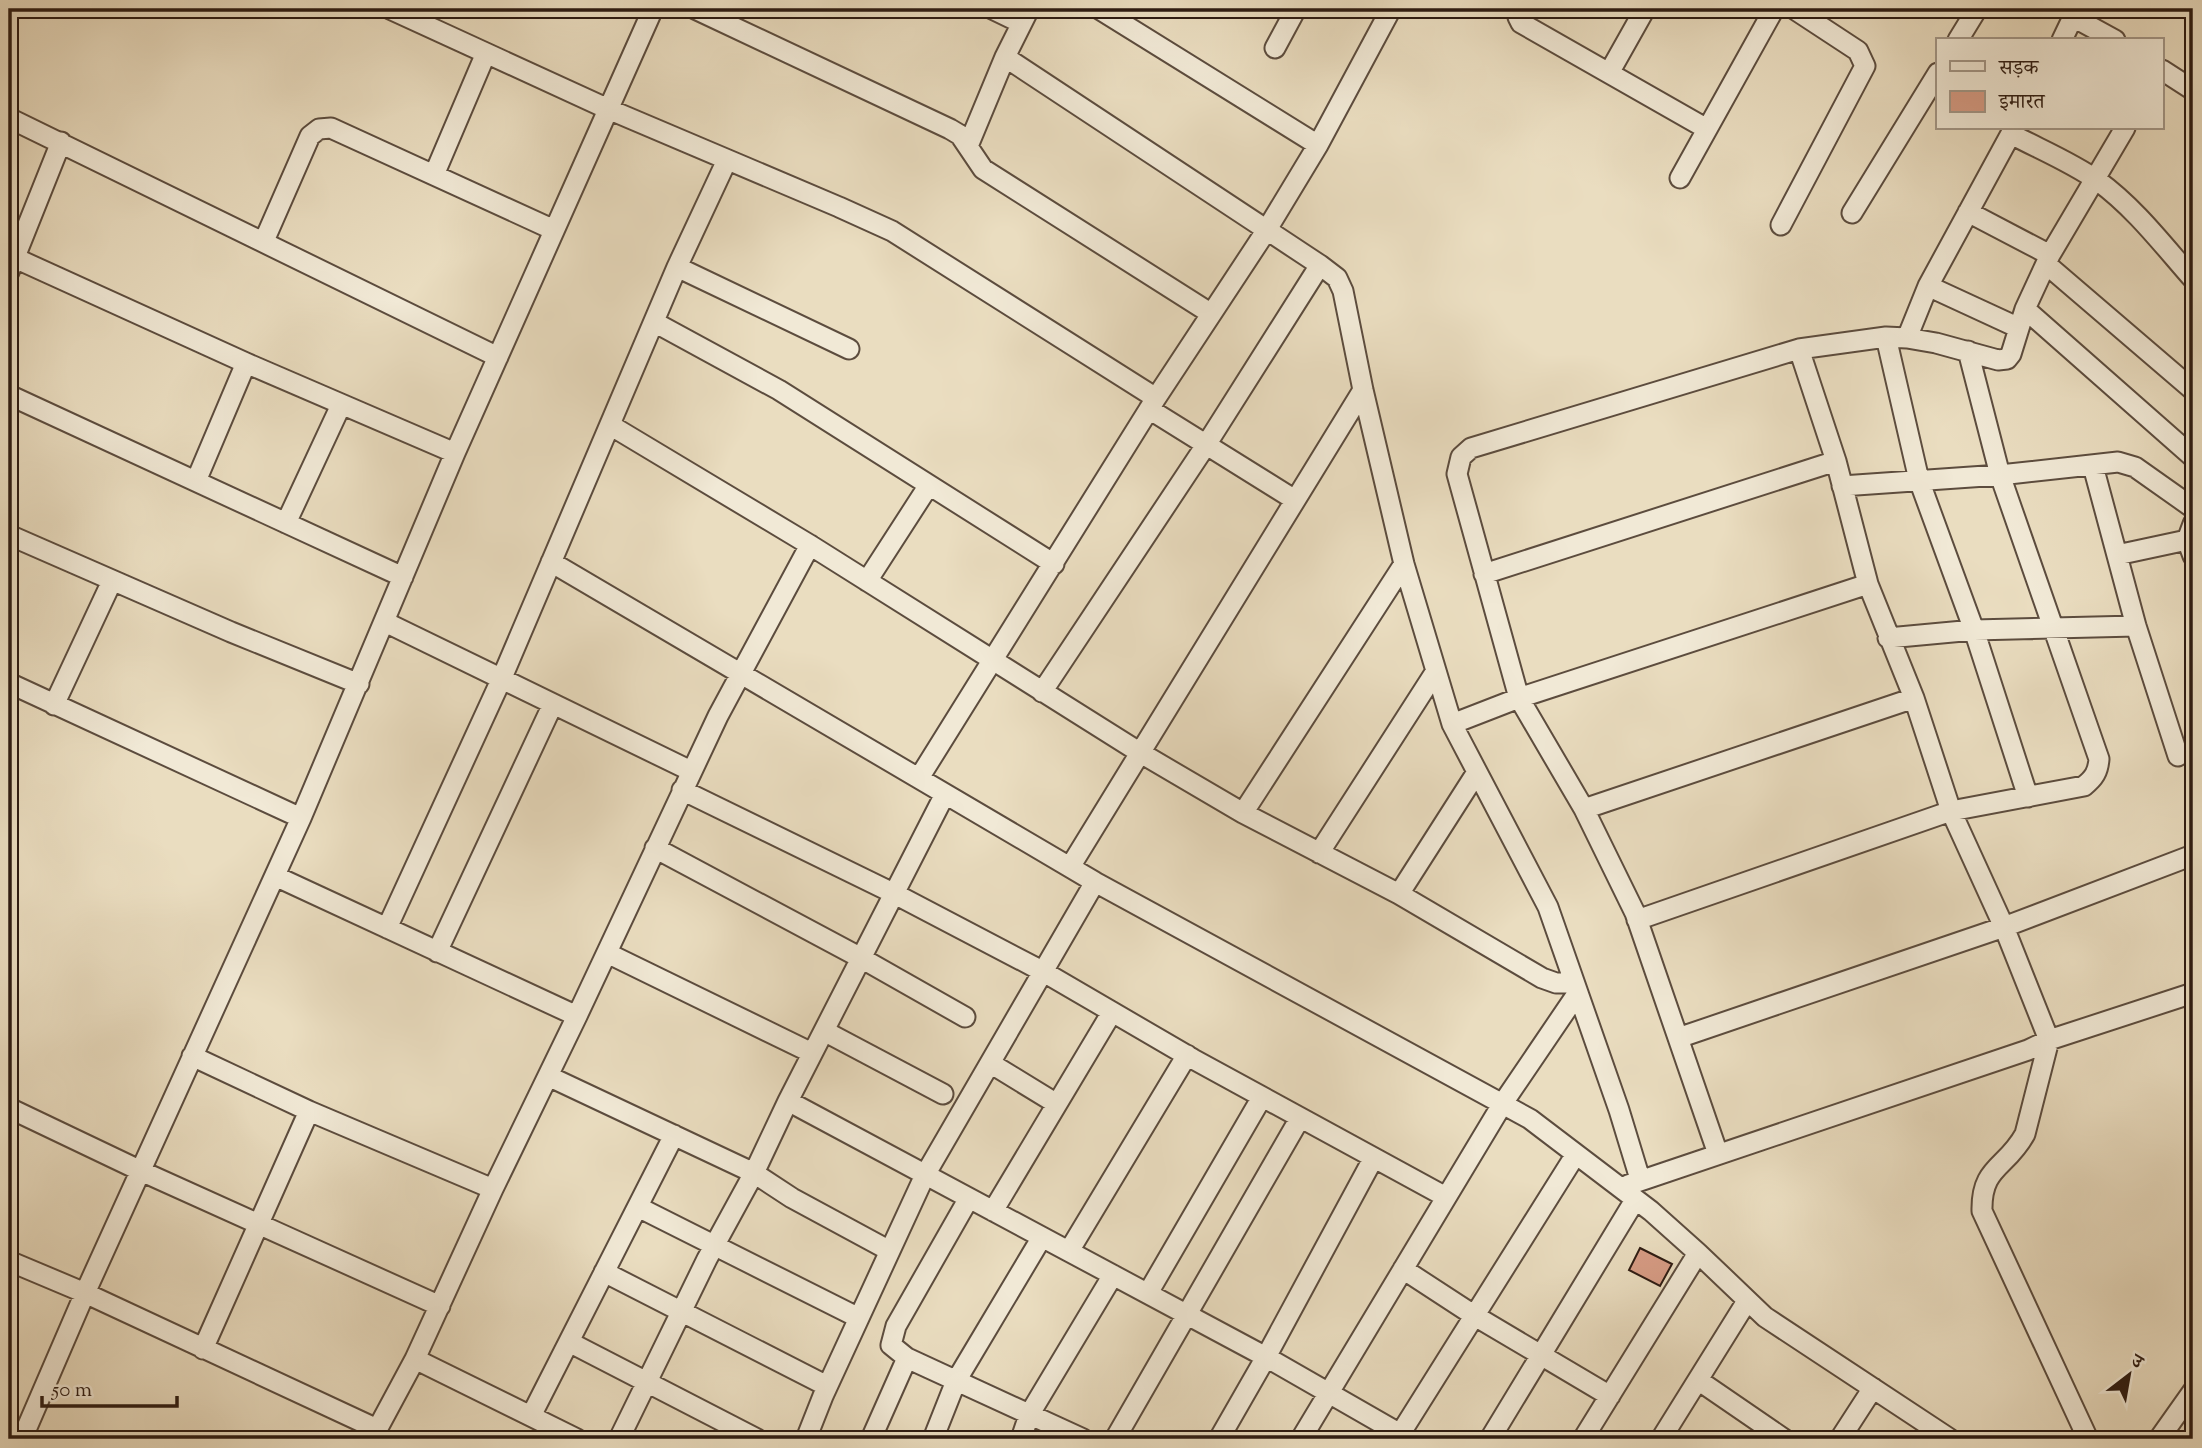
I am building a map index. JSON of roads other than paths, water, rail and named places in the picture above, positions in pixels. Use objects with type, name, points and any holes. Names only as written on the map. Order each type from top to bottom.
[{"type":"street","points":[[390,9],[608,109],[892,231],[1153,403],[1206,444],[1295,500]]},
{"type":"street","points":[[22,1435],[301,818],[455,453],[653,9]]},
{"type":"street","points":[[695,9],[950,129],[960,135],[983,169],[1210,313]]},
{"type":"street","points":[[968,146],[1025,16],[992,9]]},
{"type":"street","points":[[1099,9],[1318,145]]},
{"type":"street","points":[[1275,48],[1296,9]]},
{"type":"street","points":[[919,778],[1210,313],[1266,231],[1318,145],[1391,9]]},
{"type":"street","points":[[1519,9],[1518,18],[1521,23],[1707,129]]},
{"type":"street","points":[[1609,73],[1645,9]]},
{"type":"street","points":[[1680,178],[1774,9]]},
{"type":"street","points":[[1781,225],[1865,66],[1858,51],[1794,9]]},
{"type":"street","points":[[1959,38],[1977,10]]},
{"type":"street","points":[[2063,38],[2074,13],[2112,38]]},
{"type":"street","points":[[434,175],[486,53]]},
{"type":"street","points":[[1005,57],[1336,278],[1343,292],[1404,565],[1452,724],[1548,907],[1619,1110],[1640,1179]]},
{"type":"street","points":[[2164,71],[2193,90]]},
{"type":"street","points":[[1852,213],[1936,75]]},
{"type":"street","points":[[9,118],[498,357]]},
{"type":"street","points":[[264,241],[310,136],[319,128],[331,128],[554,230]]},
{"type":"street","points":[[1718,1154],[1637,920],[1584,809],[1519,698],[1457,474],[1461,457],[1471,448],[1799,349],[1886,337],[1907,338],[2003,361],[2011,354],[2025,309],[2048,260],[2124,130]]},
{"type":"street","points":[[1907,338],[1928,286],[2012,131],[2095,179],[2136,214],[2193,279]]},
{"type":"street","points":[[61,142],[12,265],[455,453]]},
{"type":"street","points":[[387,928],[501,680],[677,267],[727,160]]},
{"type":"street","points":[[1968,212],[2048,260],[2193,390]]},
{"type":"street","points":[[1042,692],[1206,444],[1320,265]]},
{"type":"street","points":[[677,267],[849,349]]},
{"type":"street","points":[[1928,286],[2019,328]]},
{"type":"street","points":[[2025,309],[2193,457]]},
{"type":"street","points":[[654,323],[779,390],[1054,564]]},
{"type":"street","points":[[1886,337],[1919,480],[1974,629],[2028,797]]},
{"type":"street","points":[[1799,349],[1836,461],[1868,584],[1914,698],[1951,811],[2004,927],[2049,1040],[2025,1134],[2018,1146],[1989,1177],[1982,1191],[1982,1211],[2088,1439]]},
{"type":"street","points":[[1637,920],[1951,811],[2084,786],[2098,770],[2099,760],[2000,475],[1968,351]]},
{"type":"street","points":[[196,481],[246,363]]},
{"type":"street","points":[[1070,867],[1363,390]]},
{"type":"street","points":[[9,395],[403,577]]},
{"type":"street","points":[[286,523],[341,405]]},
{"type":"street","points":[[610,425],[810,545],[993,662],[1242,813],[1399,894],[1542,978],[1575,989]]},
{"type":"street","points":[[1484,574],[1836,461]]},
{"type":"street","points":[[1842,486],[2000,475],[2118,462],[2128,463],[2193,508]]},
{"type":"street","points":[[2093,466],[2137,626],[2178,756]]},
{"type":"street","points":[[867,581],[929,485]]},
{"type":"street","points":[[9,535],[231,632],[359,684]]},
{"type":"street","points":[[2117,555],[2191,540]]},
{"type":"street","points":[[9,1261],[85,1293],[375,1434],[415,1359],[691,771],[810,545]]},
{"type":"street","points":[[551,562],[1095,882],[1530,1119],[1628,1194],[1698,1253],[1765,1317],[1950,1439]]},
{"type":"street","points":[[1242,813],[1404,565]]},
{"type":"street","points":[[54,705],[112,581]]},
{"type":"street","points":[[1452,724],[1519,698],[1868,584]]},
{"type":"street","points":[[385,622],[552,706],[691,771]]},
{"type":"street","points":[[1888,638],[1974,629],[2137,626]]},
{"type":"street","points":[[1319,853],[1436,671]]},
{"type":"street","points":[[9,683],[301,818]]},
{"type":"street","points":[[1584,809],[1914,698]]},
{"type":"street","points":[[436,952],[552,706]]},
{"type":"street","points":[[1399,894],[1477,772]]},
{"type":"street","points":[[682,790],[1042,971],[1373,1159],[1446,1196]]},
{"type":"street","points":[[618,1439],[945,794]]},
{"type":"street","points":[[655,848],[965,1017]]},
{"type":"street","points":[[1678,1038],[2004,927],[2193,855]]},
{"type":"street","points":[[275,876],[577,1016]]},
{"type":"street","points":[[806,1439],[827,1386],[925,1175],[1095,882]]},
{"type":"street","points":[[607,954],[812,1054]]},
{"type":"street","points":[[1301,1439],[1446,1196],[1575,989]]},
{"type":"street","points":[[1490,1439],[1541,1356],[1628,1194],[1640,1179],[2193,993]]},
{"type":"street","points":[[993,1211],[1112,1012]]},
{"type":"street","points":[[824,1031],[943,1094]]},
{"type":"street","points":[[1069,1251],[1187,1055]]},
{"type":"street","points":[[192,1056],[309,1111],[493,1189]]},
{"type":"street","points":[[990,1063],[1057,1104]]},
{"type":"street","points":[[548,1076],[754,1173],[890,1251]]},
{"type":"street","points":[[1148,1293],[1262,1097]]},
{"type":"street","points":[[788,1101],[1266,1357],[1402,1438],[1576,1154]]},
{"type":"street","points":[[9,1108],[141,1171],[440,1306]]},
{"type":"street","points":[[203,1349],[309,1111]]},
{"type":"street","points":[[1115,1439],[1300,1118]]},
{"type":"street","points":[[531,1416],[674,1135]]},
{"type":"street","points":[[1219,1439],[1373,1159]]},
{"type":"street","points":[[969,1198],[895,1326],[891,1345],[907,1358],[1083,1439]]},
{"type":"street","points":[[638,1206],[859,1318]]},
{"type":"street","points":[[933,1439],[956,1381],[1042,1237]]},
{"type":"street","points":[[1583,1439],[1698,1253]]},
{"type":"street","points":[[1402,1269],[1610,1396]]},
{"type":"street","points":[[604,1272],[827,1386]]},
{"type":"street","points":[[1021,1439],[1029,1415],[1113,1275]]},
{"type":"street","points":[[1661,1439],[1747,1301]]},
{"type":"street","points":[[569,1342],[757,1439]]},
{"type":"street","points":[[872,1439],[907,1358]]},
{"type":"street","points":[[415,1359],[577,1439]]},
{"type":"street","points":[[1698,1380],[1784,1439]]},
{"type":"street","points":[[1840,1439],[1873,1388]]},
{"type":"street","points":[[2159,1439],[2193,1391]]}]
